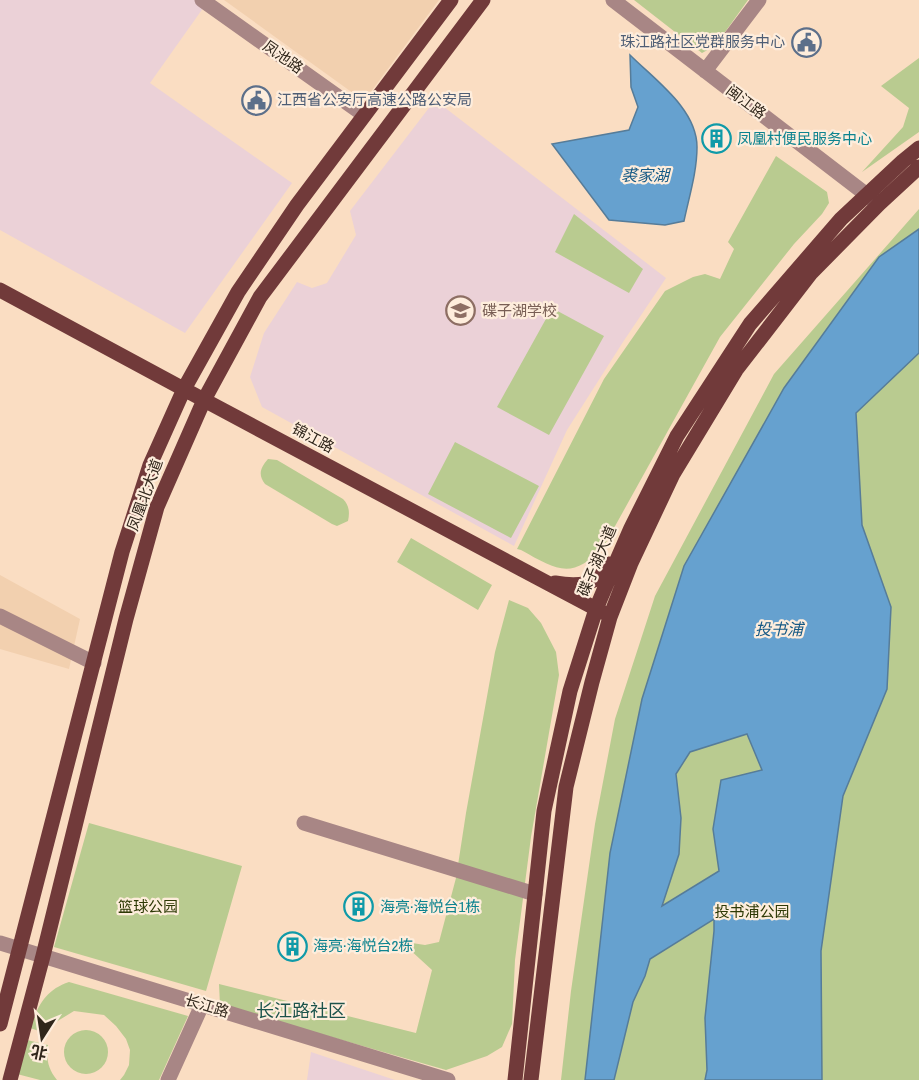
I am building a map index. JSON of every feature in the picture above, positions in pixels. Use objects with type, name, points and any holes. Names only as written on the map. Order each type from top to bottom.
[{"type":"main road","name":"凤凰北大道","points":[[0,1024],[122,552],[150,465],[184,389],[238,292],[297,205],[451,0]]},
{"type":"main road","name":"凤凰北大道","points":[[10,1080],[126,619],[157,507],[204,400],[260,297],[483,0]]},
{"type":"main road","name":"碟子湖大道","points":[[531,1080],[566,787],[610,617],[631,563],[673,474],[736,370],[811,273],[903,161],[919,148]]},
{"type":"main road","name":"碟子湖大道","points":[[515,1080],[547,800],[570,691],[596,609],[630,528],[677,436],[750,324],[842,219],[919,167]]},
{"type":"main road","name":"锦江路","points":[[0,290],[610,617]]},
{"type":"main road","points":[[537,578],[579,585],[597,579],[605,572],[630,528]]},
{"type":"street","name":"凤池路","points":[[201,0],[364,115]]},
{"type":"street","name":"闽江路","points":[[613,0],[873,199]]},
{"type":"street","points":[[705,71],[759,0]]},
{"type":"street","points":[[0,616],[94,663]]},
{"type":"street","points":[[304,823],[535,894]]},
{"type":"street","name":"长江路","points":[[0,943],[448,1080]]},
{"type":"street","points":[[168,1080],[202,1005]]},
{"type":"shaded area","points":[[0,0],[200,0],[206,4],[150,83],[292,183],[185,333],[0,230]]},
{"type":"shaded area","points":[[224,0],[439,0],[364,101]]},
{"type":"shaded area","name":"碟子湖学校","points":[[435,100],[666,278],[567,430],[514,546],[262,407],[250,377],[264,333],[297,282],[312,288],[327,283],[356,235],[350,211]]},
{"type":"shaded area","points":[[0,575],[80,619],[69,669],[0,649]]},
{"type":"shaded area","points":[[311,1052],[395,1080],[307,1080]]},
{"type":"green space","points":[[634,0],[748,0],[715,46],[702,53]]},
{"type":"green space","points":[[919,58],[919,132],[862,172],[903,127],[909,108],[881,86]]},
{"type":"green space","points":[[776,156],[827,192],[829,203],[720,337],[604,546],[583,564],[564,569],[545,563],[517,549],[604,379],[665,291],[693,277],[705,274],[720,279],[734,249],[728,242]]},
{"type":"green space","name":"投书浦","points":[[919,209],[919,1080],[561,1080],[571,991],[595,824],[615,719],[655,596],[774,374]]},
{"type":"green space","points":[[574,214],[643,269],[629,293],[555,252]]},
{"type":"green space","points":[[552,308],[604,336],[549,435],[497,407]]},
{"type":"green space","points":[[455,442],[539,486],[511,538],[428,494]]},
{"type":"green space","points":[[268,459],[277,460],[343,499],[347,504],[348,521],[337,526],[332,524],[265,484],[261,478],[261,472]]},
{"type":"green space","points":[[411,538],[492,585],[478,610],[397,562]]},
{"type":"green space","points":[[509,600],[528,608],[541,623],[556,652],[559,675],[531,837],[515,960],[512,1024],[502,1047],[487,1056],[446,1070],[220,1005],[219,984],[416,1033],[432,970],[408,948],[412,943],[425,945],[439,942],[456,878],[495,652]]},
{"type":"green space","name":"篮球公园","points":[[89,823],[242,866],[206,991],[54,947]]},
{"type":"green space","points":[[69,982],[188,1016],[159,1080],[120,1080],[129,1065],[130,1050],[126,1039],[104,1015],[74,1011],[56,1022],[48,1034],[30,1028],[48,994]]},
{"type":"green space","points":[[86,1030],[102,1036],[108,1052],[102,1068],[86,1074],[70,1068],[64,1052],[70,1036]]},
{"type":"green space","points":[[27,1040],[48,1045],[48,1064],[57,1080],[40,1080],[17,1074]]},
{"type":"water","name":"裘家湖","points":[[630,55],[673,96],[690,120],[695,133],[696,166],[684,221],[665,225],[609,220],[552,144],[629,130],[638,107],[631,87]]},
{"type":"water","name":"投书浦","points":[[919,229],[919,353],[856,413],[862,525],[891,607],[887,689],[843,796],[821,951],[822,1080],[705,1080],[707,1070],[705,1018],[714,919],[650,959],[633,1002],[614,1080],[585,1080],[610,853],[642,699],[684,566],[784,388],[879,257]],"holes":[[[747,734],[762,770],[721,780],[713,829],[719,871],[662,906],[679,854],[681,818],[676,774],[690,752]]]},
{"type":"place","name":"珠江路社区党群服务中心","points":[[806,42]]},
{"type":"place","name":"江西省公安厅高速公路公安局","points":[[256,100]]},
{"type":"place","name":"凤凰村便民服务中心","points":[[716,139]]},
{"type":"place","name":"碟子湖学校","points":[[461,311]]},
{"type":"place","name":"海亮·海悦台1栋","points":[[359,907]]},
{"type":"place","name":"海亮·海悦台2栋","points":[[292,946]]},
{"type":"district","name":"长江路社区","points":[[301,1011]]},
{"type":"park label","name":"投书浦公园","points":[[752,912]]}]
